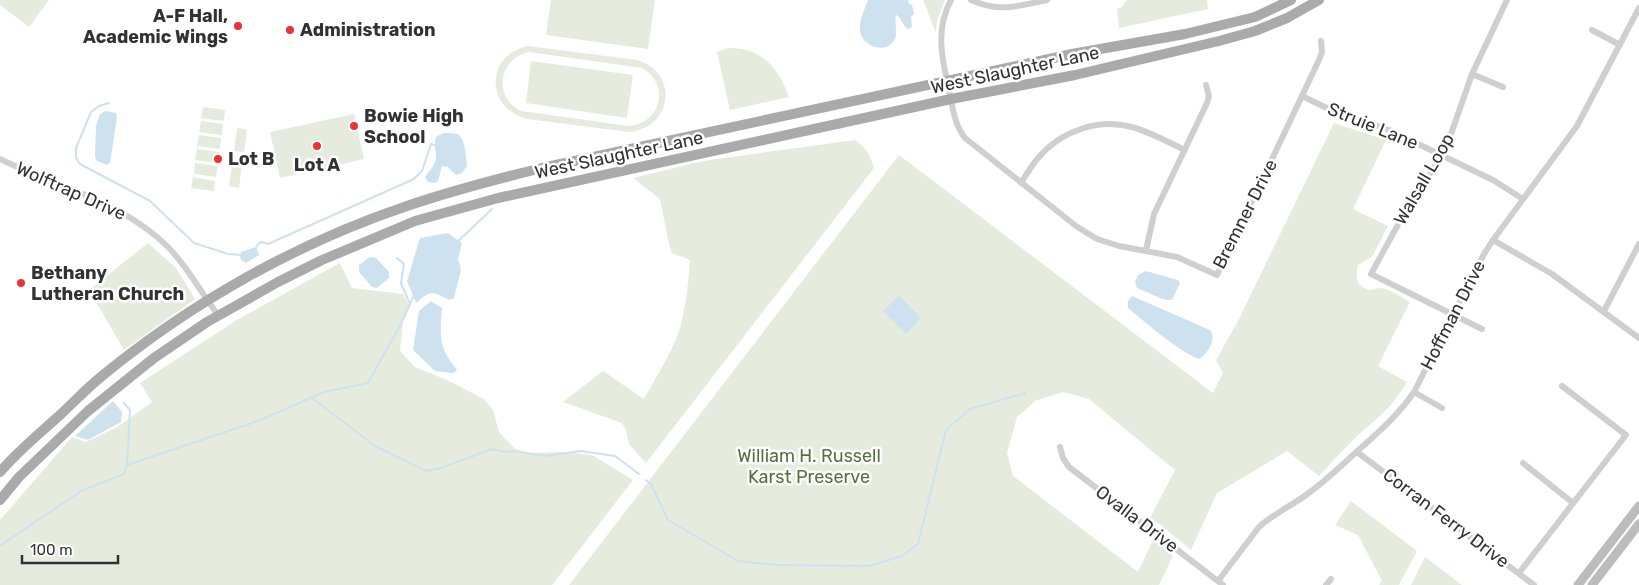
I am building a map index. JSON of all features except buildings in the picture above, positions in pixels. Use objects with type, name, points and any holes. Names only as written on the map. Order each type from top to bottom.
[{"type":"main road","name":"West Slaughter Lane","points":[[3,469],[100,377],[152,337],[208,301],[275,262],[338,232],[406,206],[494,180],[551,166],[1072,54],[1185,34],[1255,16],[1292,0]]},
{"type":"main road","name":"West Slaughter Lane","points":[[0,500],[20,477],[88,410],[154,358],[218,314],[330,256],[416,221],[498,198],[951,99],[1075,75],[1187,49],[1255,31],[1287,18],[1319,0]]},
{"type":"main road","points":[[1185,34],[1187,49]]},
{"type":"main road","points":[[494,180],[498,198]]},
{"type":"main road","points":[[3,469],[20,477]]},
{"type":"main road","points":[[1578,585],[1639,506]]},
{"type":"main road","points":[[1592,585],[1639,524]]},
{"type":"street","name":"Bremner Drive","points":[[951,0],[942,23],[941,48],[956,122],[965,138],[1076,226],[1097,239],[1119,246],[1177,257],[1217,275],[1319,60],[1322,52],[1321,41]]},
{"type":"street","points":[[971,0],[990,7],[1005,8],[1047,0]]},
{"type":"street","name":"Walsall Loop","points":[[1452,314],[1372,274],[1400,221],[1442,155],[1472,74],[1508,0]]},
{"type":"street","name":"Hoffman Drive","points":[[1221,583],[1259,527],[1266,520],[1308,494],[1357,452],[1398,414],[1414,392],[1476,268],[1493,240],[1577,126],[1639,8]]},
{"type":"street","points":[[1592,30],[1620,45]]},
{"type":"street","points":[[1472,74],[1503,87]]},
{"type":"street","points":[[1146,250],[1154,214],[1207,103],[1209,96],[1206,85]]},
{"type":"street","name":"Struie Lane","points":[[1302,96],[1332,110],[1389,130],[1492,180],[1523,199]]},
{"type":"street","points":[[1021,183],[1038,158],[1051,145],[1071,132],[1093,125],[1111,124],[1131,127],[1185,150]]},
{"type":"street","name":"Wolftrap Drive","points":[[0,159],[106,204],[135,220],[168,247],[196,282],[218,314]]},
{"type":"street","points":[[1493,240],[1552,274],[1639,338]]},
{"type":"street","points":[[1604,311],[1639,244]]},
{"type":"street","points":[[1452,314],[1482,329]]},
{"type":"street","points":[[1519,573],[1626,435],[1562,386]]},
{"type":"street","points":[[1414,392],[1442,408]]},
{"type":"street","name":"Ovalla Drive","points":[[1060,447],[1062,458],[1068,467],[1221,583]]},
{"type":"street","name":"Corran Ferry Drive","points":[[1357,452],[1534,585]]},
{"type":"street","points":[[1523,463],[1573,503]]},
{"type":"green space","points":[[0,0],[49,0],[29,27],[0,5]]},
{"type":"green space","points":[[551,0],[655,0],[648,49],[546,35]]},
{"type":"green space","points":[[923,0],[945,0],[937,21],[936,33]]},
{"type":"green space","points":[[1127,0],[1207,0],[1208,9],[1119,28],[1117,9],[1122,7]]},
{"type":"green space","points":[[528,46],[637,60],[651,66],[660,76],[665,87],[665,99],[662,110],[655,120],[644,128],[630,132],[527,119],[513,113],[503,104],[498,93],[496,82],[498,70],[504,60],[514,51]],"holes":[[[529,52],[642,68],[651,75],[657,84],[658,102],[655,111],[648,118],[639,124],[628,126],[521,111],[512,105],[506,97],[503,88],[505,70],[511,62]]]},
{"type":"green space","points":[[728,48],[750,51],[767,61],[780,77],[789,97],[730,110],[717,52]]},
{"type":"green space","points":[[531,61],[633,75],[627,118],[526,103]]},
{"type":"green space","points":[[203,107],[225,110],[224,121],[201,118]]},
{"type":"green space","name":"Lot A","points":[[354,114],[364,159],[280,178],[270,132]]},
{"type":"green space","points":[[201,121],[223,124],[222,135],[199,132]]},
{"type":"green space","name":"William H. Russell Karst Preserve","points":[[1334,123],[1386,140],[1353,209],[1388,226],[1372,257],[1358,265],[1357,277],[1359,284],[1365,289],[1384,288],[1410,302],[1378,366],[1407,382],[1390,406],[1354,439],[1319,476],[1287,451],[1217,493],[1191,550],[1150,518],[1175,470],[1089,399],[1063,392],[1035,401],[1017,417],[1007,453],[1013,476],[1138,572],[1153,540],[1173,556],[1159,585],[569,585],[899,155],[1213,393],[1223,373],[1216,360],[1238,321]]},
{"type":"green space","points":[[237,128],[247,130],[244,152],[234,151]]},
{"type":"green space","points":[[199,135],[221,138],[220,149],[197,146]]},
{"type":"green space","points":[[855,140],[868,152],[874,168],[646,463],[629,444],[626,430],[622,423],[563,402],[603,371],[644,399],[678,335],[685,303],[690,260],[672,253],[660,199],[633,178],[703,161]]},
{"type":"green space","points":[[197,149],[219,152],[218,163],[195,160]]},
{"type":"green space","points":[[195,163],[218,166],[216,177],[194,174]]},
{"type":"green space","points":[[232,164],[242,165],[239,188],[229,186]]},
{"type":"green space","points":[[193,177],[215,181],[214,191],[191,188]]},
{"type":"green space","points":[[148,243],[176,268],[195,299],[124,350],[89,290]]},
{"type":"green space","points":[[340,263],[352,288],[403,294],[409,305],[403,321],[400,351],[415,367],[447,380],[484,399],[493,410],[499,432],[515,449],[530,453],[565,452],[592,455],[633,480],[552,585],[0,585],[0,520],[72,437],[86,442],[119,426],[152,402],[140,383],[237,320]]},
{"type":"green space","points":[[1351,501],[1417,551],[1399,585],[1379,585],[1382,581],[1358,535],[1335,525]]},
{"type":"green space","points":[[1425,557],[1462,585],[1411,585]]},
{"type":"water","points":[[868,0],[908,0],[909,4],[912,5],[914,14],[911,17],[912,27],[906,28],[896,15],[896,36],[891,44],[881,48],[869,45],[861,36],[860,30],[861,18]]},
{"type":"water","points":[[106,111],[116,113],[117,118],[110,163],[107,165],[97,161],[95,157],[96,126],[100,114]]},
{"type":"water","points":[[444,133],[460,136],[465,148],[467,166],[462,173],[456,175],[448,167],[442,166],[438,181],[435,183],[428,182],[425,177],[433,167],[436,159],[436,139],[437,136]]},
{"type":"water","points":[[448,233],[462,243],[458,259],[461,270],[454,298],[449,300],[432,293],[416,303],[407,281],[420,238]]},
{"type":"water","points":[[256,247],[259,255],[246,263],[241,260],[241,252]]},
{"type":"water","points":[[370,257],[376,258],[389,272],[389,278],[377,288],[372,287],[359,272],[359,265]]},
{"type":"water","points":[[1146,271],[1178,280],[1180,283],[1172,300],[1165,300],[1137,288],[1135,282],[1138,275]]},
{"type":"water","points":[[899,296],[921,318],[906,334],[883,311]]},
{"type":"water","points":[[1132,296],[1210,330],[1213,337],[1206,353],[1200,359],[1193,357],[1164,337],[1128,308],[1128,301]]},
{"type":"water","points":[[431,301],[442,308],[441,334],[443,348],[457,370],[453,373],[435,371],[413,350],[419,311]]},
{"type":"water","points":[[113,401],[122,412],[121,422],[88,440],[75,436]]},
{"type":"waterway","points":[[109,103],[99,106],[91,112],[76,148],[76,158],[80,164],[150,201],[194,243],[228,254],[243,255]]},
{"type":"waterway","points":[[255,249],[259,243],[268,244],[414,179],[422,171],[431,144],[435,145]]},
{"type":"waterway","points":[[456,243],[492,209]]},
{"type":"waterway","points":[[397,258],[404,264],[401,283],[410,304]]},
{"type":"waterway","points":[[0,546],[81,491],[124,474],[127,465],[258,421],[324,392],[368,383],[401,324],[414,295]]},
{"type":"waterway","points":[[646,480],[651,484],[668,520],[738,561],[777,565],[869,566],[902,556],[918,544],[946,430],[970,409],[1025,393]]},
{"type":"waterway","points":[[312,398],[375,446],[426,471],[441,468],[492,449],[545,456],[581,451],[615,456],[639,474]]},
{"type":"waterway","points":[[124,403],[130,410],[127,465]]},
{"type":"place","name":"A-F Hall, Academic Wings","points":[[238,26]]},
{"type":"place","name":"Administration","points":[[290,30]]},
{"type":"place","name":"Bowie High School","points":[[354,126]]},
{"type":"place","name":"Lot A","points":[[317,146]]},
{"type":"place","name":"Lot B","points":[[218,159]]},
{"type":"place","name":"Bethany Lutheran Church","points":[[21,283]]}]
